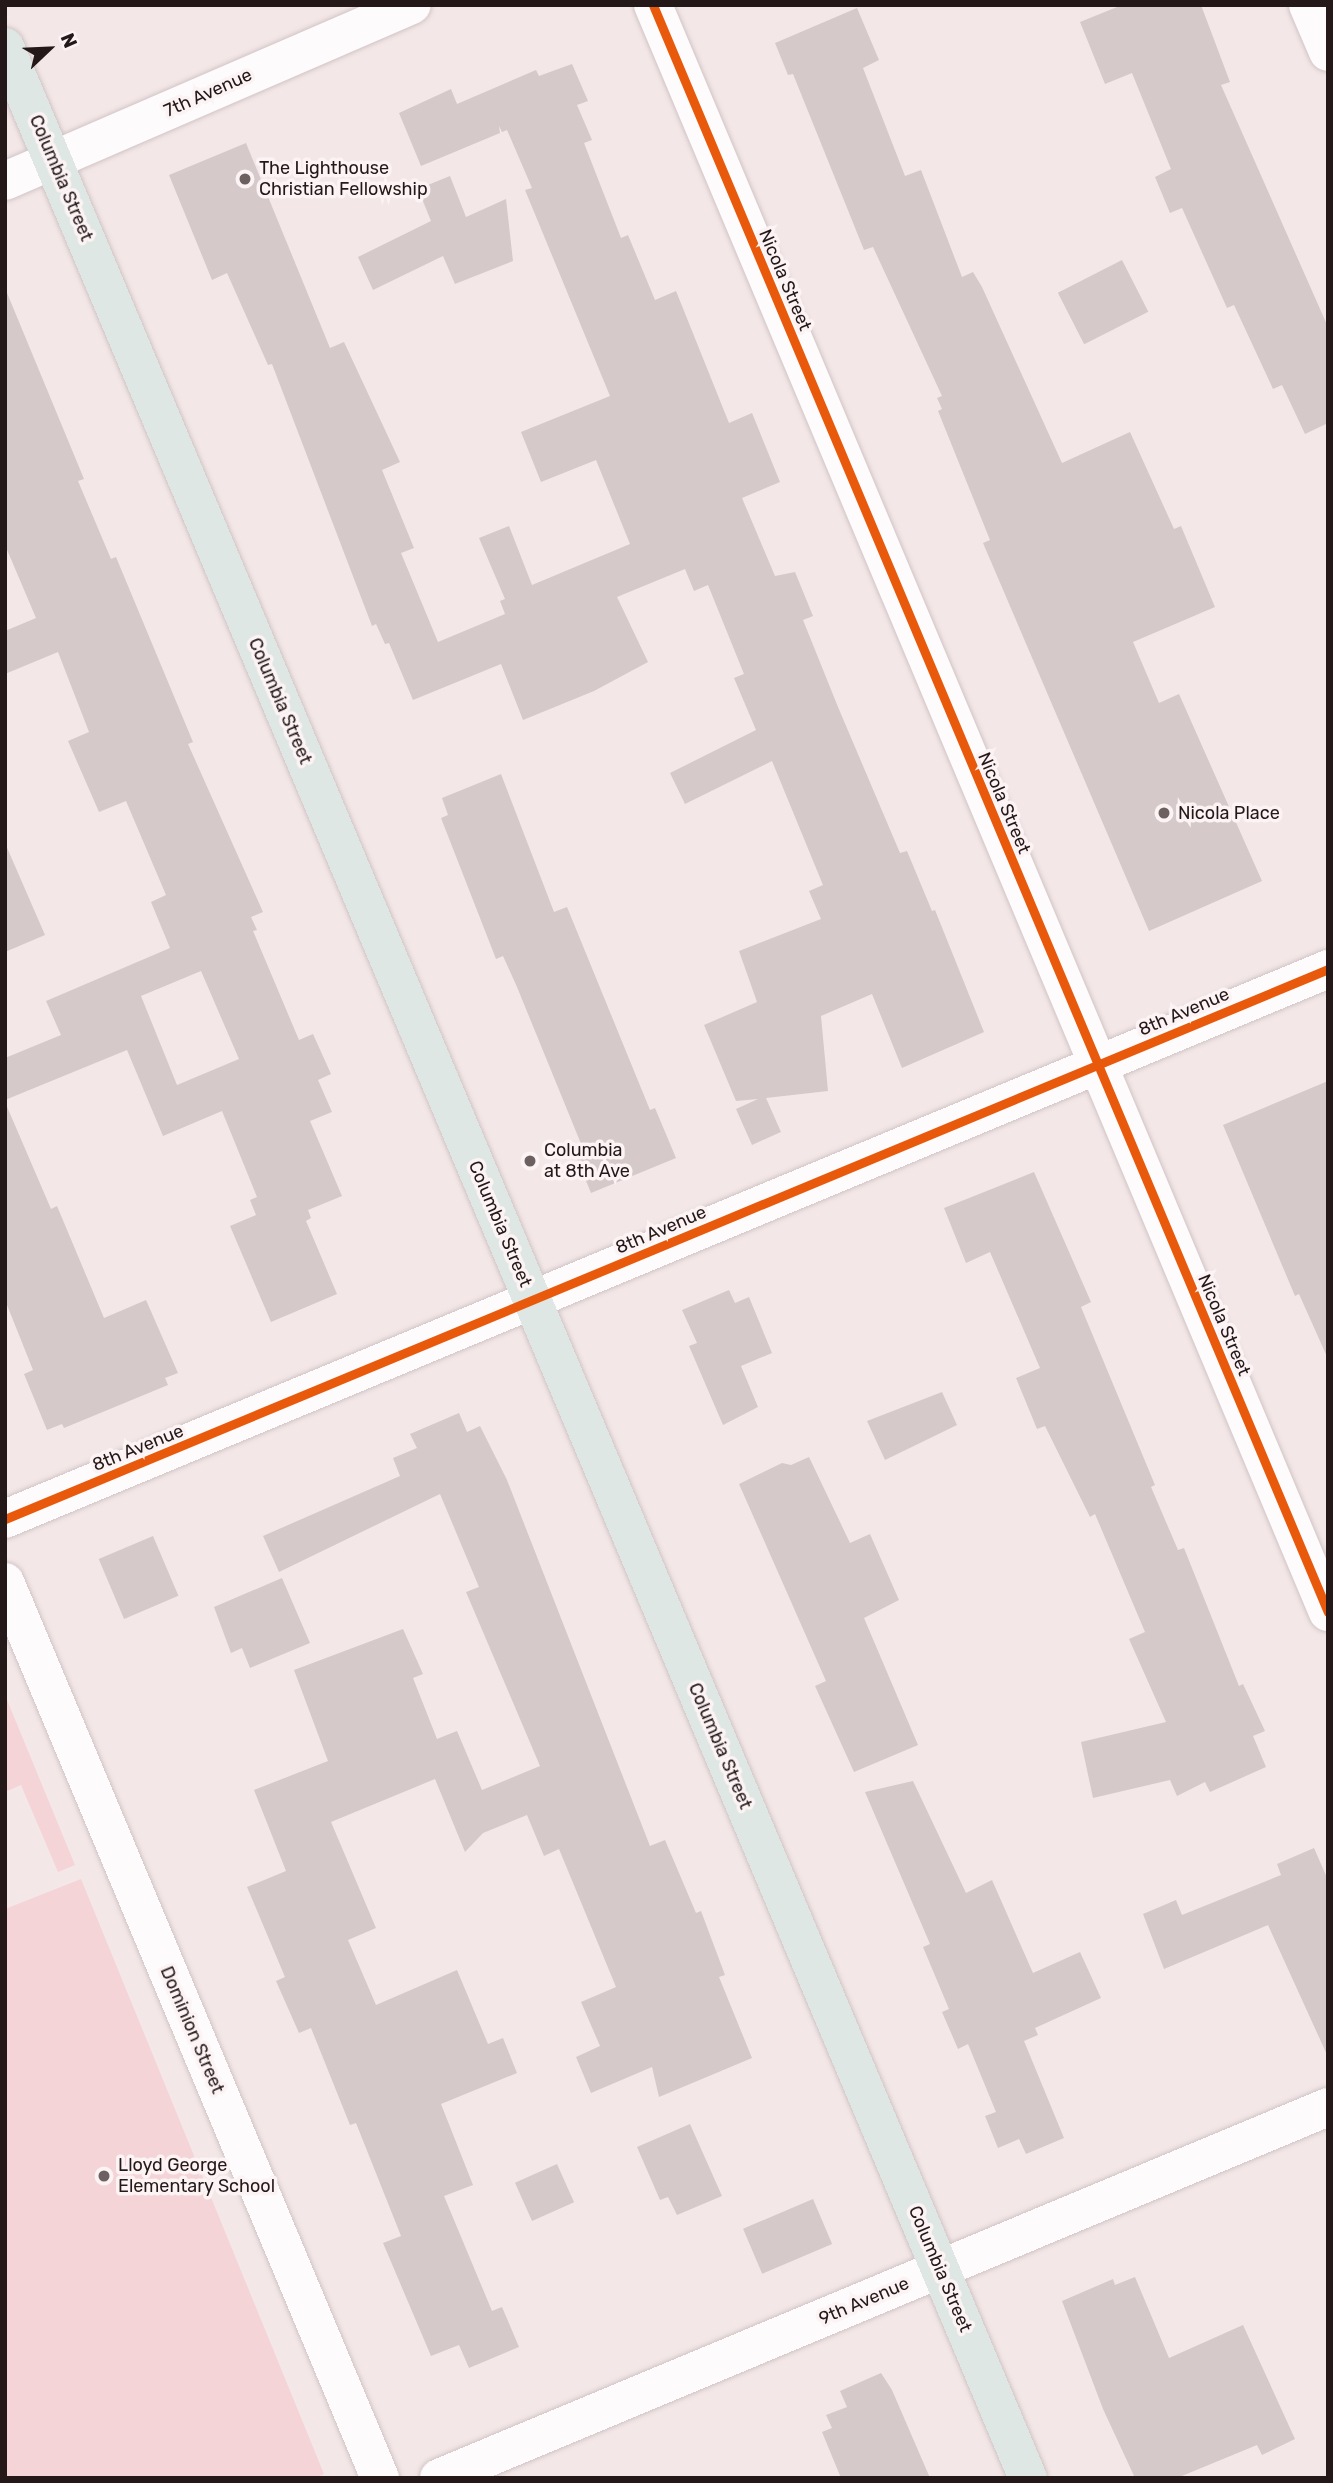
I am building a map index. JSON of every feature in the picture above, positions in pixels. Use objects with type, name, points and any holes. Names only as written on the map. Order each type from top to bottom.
[{"type":"main road","name":"Columbia Street","points":[[5,47],[1028,2478]]},
{"type":"street","name":"7th Avenue","points":[[5,181],[411,5]]},
{"type":"street","name":"Nicola Street","points":[[653,5],[1328,1612]]},
{"type":"street","points":[[1308,5],[1328,52]]},
{"type":"street","name":"8th Avenue","points":[[5,1519],[532,1302],[1328,968]]},
{"type":"street","name":"Dominion Street","points":[[5,1582],[380,2478]]},
{"type":"street","name":"9th Avenue","points":[[439,2478],[1328,2107]]},
{"type":"shaded area","points":[[5,1695],[75,1865],[58,1872],[21,1785],[5,1792]]},
{"type":"shaded area","name":"Lloyd George Elementary School","points":[[81,1879],[324,2474],[315,2478],[5,2478],[5,1909]]},
{"type":"building","points":[[1122,5],[1201,5],[1230,82],[1221,85],[1328,327],[1328,423],[1305,434],[1282,385],[1273,389],[1234,305],[1227,308],[1182,208],[1170,213],[1155,177],[1171,169],[1132,73],[1105,84],[1080,22]]},
{"type":"building","points":[[857,8],[879,60],[863,68],[905,176],[921,170],[962,277],[973,272],[982,287],[1062,463],[1130,432],[1174,529],[1181,526],[1215,607],[1133,642],[1159,703],[1179,694],[1262,881],[1149,931],[983,543],[990,540],[938,411],[942,409],[937,398],[942,396],[873,247],[864,250],[793,74],[788,75],[775,43]]},
{"type":"building","points":[[572,64],[588,101],[577,105],[592,140],[584,143],[621,238],[628,235],[655,300],[676,291],[729,423],[752,413],[780,482],[742,498],[775,576],[795,572],[813,616],[803,620],[838,707],[900,853],[907,851],[932,911],[935,910],[984,1032],[902,1068],[872,994],[821,1016],[828,1091],[766,1098],[781,1132],[752,1145],[736,1109],[758,1099],[736,1101],[704,1025],[757,1002],[739,951],[821,919],[809,891],[823,885],[772,761],[685,804],[670,773],[756,730],[734,678],[744,674],[708,585],[694,591],[685,569],[617,597],[648,662],[594,691],[523,720],[501,664],[413,700],[389,643],[385,644],[376,624],[372,626],[272,364],[268,365],[227,273],[212,280],[169,175],[246,143],[330,348],[344,342],[400,462],[382,470],[414,548],[401,553],[438,642],[505,614],[500,601],[505,599],[479,538],[509,526],[532,585],[630,544],[596,460],[541,482],[521,432],[610,396],[525,190],[532,188],[507,130],[502,132],[499,126],[500,133],[421,166],[399,113],[451,89],[457,104],[536,70],[539,76]]},
{"type":"building","points":[[450,176],[466,217],[506,199],[513,261],[455,284],[443,256],[373,290],[358,257],[431,221],[418,189]]},
{"type":"building","points":[[1122,260],[1148,312],[1084,344],[1058,293]]},
{"type":"building","points":[[5,288],[84,479],[78,481],[111,559],[116,557],[193,742],[188,744],[263,912],[251,917],[257,930],[253,931],[299,1040],[313,1034],[331,1074],[318,1080],[332,1112],[310,1121],[342,1196],[308,1210],[311,1218],[306,1221],[337,1294],[271,1322],[230,1226],[256,1215],[250,1200],[257,1197],[222,1111],[163,1136],[127,1050],[5,1100],[5,1058],[61,1035],[46,1001],[170,948],[151,902],[166,895],[126,801],[99,812],[68,741],[89,732],[58,652],[5,674],[5,631],[36,618],[5,545]],"holes":[[[201,971],[239,1059],[177,1085],[141,996]]]},
{"type":"building","points":[[501,774],[554,912],[567,907],[650,1110],[655,1108],[676,1158],[591,1193],[577,1159],[586,1156],[503,956],[496,959],[441,818],[448,815],[442,798]]},
{"type":"building","points":[[5,843],[45,935],[5,952]]},
{"type":"building","points":[[1328,1081],[1328,1359],[1299,1294],[1295,1296],[1223,1125]]},
{"type":"building","points":[[5,1102],[51,1209],[57,1206],[104,1318],[146,1300],[178,1373],[165,1378],[168,1385],[64,1428],[62,1424],[47,1430],[24,1374],[33,1370],[5,1300]]},
{"type":"building","points":[[1034,1172],[1091,1302],[1081,1307],[1155,1485],[1151,1487],[1178,1550],[1184,1548],[1239,1686],[1243,1684],[1265,1731],[1253,1736],[1266,1767],[1210,1792],[1205,1782],[1177,1796],[1170,1780],[1093,1798],[1081,1742],[1166,1722],[1129,1639],[1145,1632],[1095,1514],[1090,1517],[1045,1426],[1037,1429],[1016,1378],[1040,1368],[990,1252],[966,1263],[944,1208]]},
{"type":"building","points":[[729,1290],[735,1303],[749,1297],[772,1353],[741,1366],[758,1407],[723,1425],[689,1346],[697,1343],[682,1310]]},
{"type":"building","points":[[942,1392],[957,1425],[885,1460],[867,1421]]},
{"type":"building","points":[[459,1413],[467,1432],[480,1426],[507,1480],[650,1846],[665,1840],[696,1913],[701,1911],[725,1975],[719,1977],[752,2058],[659,2097],[652,2067],[591,2093],[576,2057],[600,2046],[581,2002],[616,1987],[559,1849],[544,1856],[527,1815],[483,1833],[465,1852],[435,1779],[331,1822],[376,1928],[348,1940],[376,2005],[457,1970],[488,2044],[503,2038],[517,2073],[441,2104],[473,2185],[444,2196],[492,2311],[502,2307],[519,2347],[469,2368],[459,2345],[431,2356],[383,2243],[401,2236],[356,2123],[350,2125],[311,2028],[299,2033],[276,1981],[285,1977],[247,1887],[286,1871],[254,1790],[328,1761],[294,1670],[403,1629],[423,1674],[413,1678],[437,1739],[457,1731],[482,1790],[540,1766],[466,1592],[479,1587],[440,1494],[279,1572],[263,1536],[400,1476],[393,1458],[417,1448],[410,1434]]},
{"type":"building","points":[[809,1457],[850,1543],[870,1534],[899,1600],[864,1618],[918,1745],[854,1772],[815,1686],[826,1681],[739,1484],[782,1463],[791,1465]]},
{"type":"building","points":[[153,1536],[178,1596],[124,1619],[99,1559]]},
{"type":"building","points":[[282,1578],[310,1643],[250,1668],[242,1648],[231,1653],[214,1607]]},
{"type":"building","points":[[913,1781],[966,1893],[992,1880],[1033,1973],[1080,1952],[1101,1998],[1035,2028],[1038,2035],[1024,2041],[1064,2138],[1026,2154],[1019,2139],[998,2148],[985,2116],[996,2112],[968,2044],[958,2049],[942,2012],[949,2009],[923,1947],[930,1944],[865,1792]]},
{"type":"building","points":[[1314,1848],[1328,1880],[1328,2057],[1268,1925],[1164,1969],[1143,1914],[1176,1900],[1182,1915],[1281,1875],[1277,1864]]},
{"type":"building","points":[[690,2124],[722,2196],[677,2215],[668,2197],[660,2200],[637,2147]]},
{"type":"building","points":[[557,2164],[574,2202],[532,2221],[515,2183]]},
{"type":"building","points":[[813,2199],[832,2244],[762,2274],[743,2229]]},
{"type":"building","points":[[1135,2277],[1169,2358],[1243,2325],[1295,2439],[1262,2455],[1257,2445],[1177,2478],[1135,2478],[1103,2409],[1062,2301],[1113,2279],[1115,2285]]},
{"type":"building","points":[[881,2373],[892,2390],[930,2478],[841,2478],[822,2432],[832,2428],[826,2415],[847,2407],[840,2391]]},
{"type":"cycle path","points":[[653,5],[1328,1612]]},
{"type":"cycle path","points":[[5,1519],[1328,969]]},
{"type":"place","name":"The Lighthouse Christian Fellowship","points":[[245,179]]},
{"type":"place","name":"Nicola Place","points":[[1164,813]]},
{"type":"place","name":"Columbia at 8th Ave","points":[[530,1161]]},
{"type":"place","name":"Lloyd George Elementary School","points":[[104,2176]]}]
